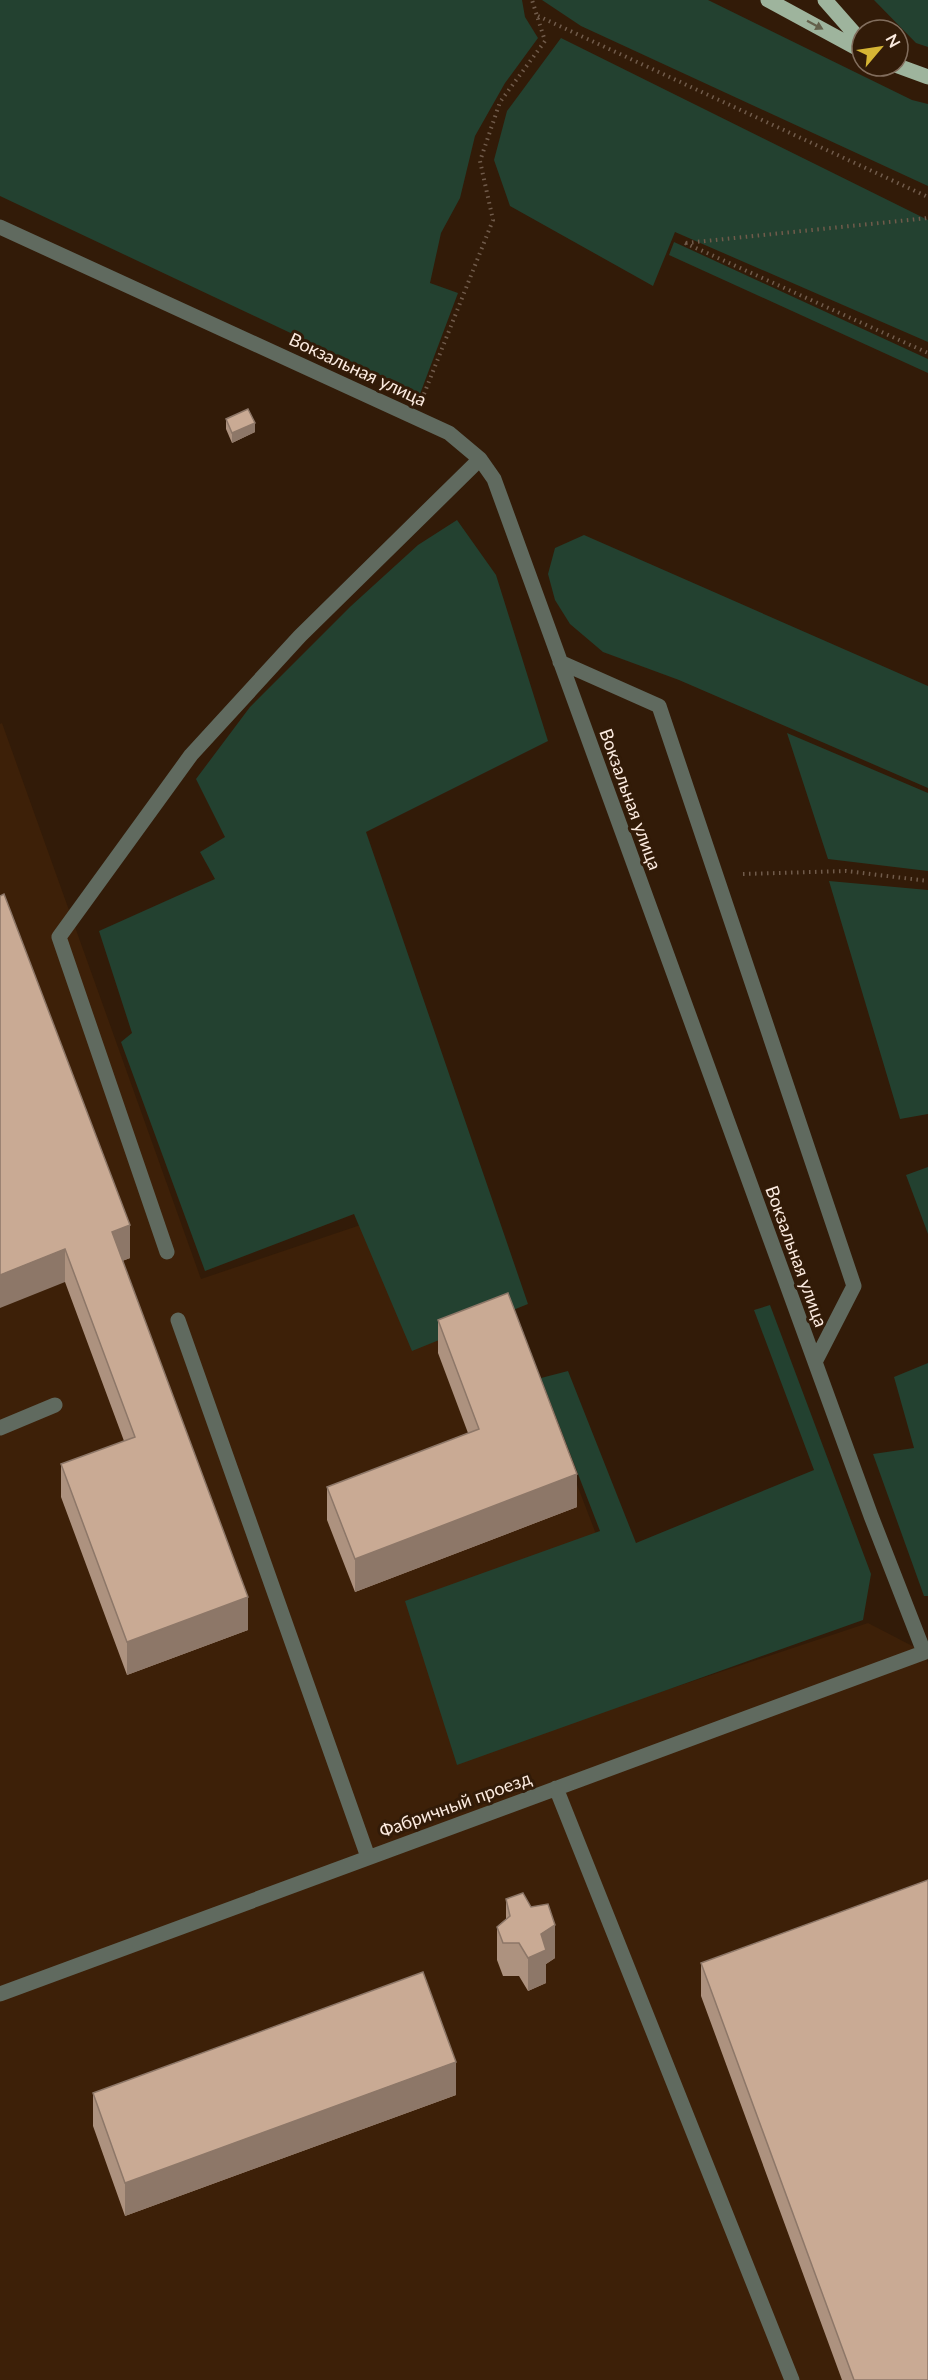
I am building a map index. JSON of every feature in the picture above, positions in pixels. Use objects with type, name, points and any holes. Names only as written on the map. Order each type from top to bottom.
[{"type":"main road","points":[[768,0],[850,44]]},
{"type":"main road","points":[[825,0],[850,28]]},
{"type":"main road","points":[[910,70],[928,77]]},
{"type":"street","name":"Вокзальная улица","points":[[0,227],[449,432],[480,459],[494,479],[815,1362],[926,1651]]},
{"type":"street","points":[[167,1252],[59,937],[191,755],[300,636],[480,459]]},
{"type":"street","points":[[560,662],[659,706],[854,1286],[815,1362]]},
{"type":"street","points":[[178,1320],[368,1857]]},
{"type":"street","points":[[0,1428],[56,1405]]},
{"type":"street","name":"Фабричный проезд","points":[[0,1994],[926,1651]]},
{"type":"street","points":[[556,1788],[792,2380]]},
{"type":"path","points":[[414,417],[493,220],[480,161],[500,102],[545,41],[532,0]]},
{"type":"path","points":[[538,16],[928,197]]},
{"type":"path","points":[[928,218],[685,243],[928,354]]},
{"type":"path","points":[[715,875],[846,871],[928,880]]},
{"type":"shaded area","points":[[2,723],[201,1279],[464,1190],[657,1693],[868,1623],[924,1652],[928,1664],[928,2380],[0,2380],[0,724]]},
{"type":"green space","points":[[0,0],[522,0],[525,17],[538,38],[505,83],[475,136],[460,198],[441,233],[430,283],[458,293],[420,394],[0,196]]},
{"type":"green space","points":[[542,0],[708,0],[850,70],[850,78],[867,78],[912,100],[928,104],[928,186],[581,26]]},
{"type":"green space","points":[[874,0],[928,0],[928,47],[916,43],[910,37],[910,18],[892,18]]},
{"type":"green space","points":[[561,38],[928,220],[928,342],[675,232],[653,286],[510,206],[494,160],[507,111]]},
{"type":"green space","points":[[674,242],[928,359],[928,373],[669,255]]},
{"type":"green space","points":[[457,520],[496,575],[548,741],[366,832],[528,1304],[412,1351],[354,1214],[205,1271],[121,1042],[132,1033],[99,931],[215,879],[200,852],[225,837],[196,779],[250,707],[351,606],[418,545]]},
{"type":"green space","points":[[584,535],[928,686],[928,788],[679,680],[603,652],[570,624],[555,600],[548,574],[555,548]]},
{"type":"green space","points":[[787,733],[928,793],[928,871],[828,859]]},
{"type":"green space","points":[[829,881],[928,890],[928,1114],[900,1119]]},
{"type":"green space","points":[[928,1167],[928,1234],[906,1175]]},
{"type":"green space","points":[[770,1305],[871,1574],[863,1620],[457,1765],[405,1601],[600,1531],[541,1378],[568,1371],[636,1543],[814,1470],[754,1310]]},
{"type":"green space","points":[[928,1363],[928,1596],[924,1596],[873,1454],[914,1448],[894,1377]]},
{"type":"building","points":[[248,409],[255,423],[232,433],[226,419]]},
{"type":"building","points":[[4,894],[130,1225],[112,1232],[248,1597],[127,1642],[61,1464],[135,1437],[65,1249],[0,1275],[0,896]]},
{"type":"building","points":[[508,1293],[577,1474],[355,1559],[327,1487],[479,1429],[438,1320]]},
{"type":"building","points":[[928,1880],[928,2380],[854,2380],[701,1963]]},
{"type":"building","points":[[523,1893],[531,1907],[548,1904],[555,1925],[541,1934],[546,1950],[528,1958],[519,1943],[503,1943],[497,1927],[510,1916],[506,1899]]},
{"type":"building","points":[[423,1972],[456,2062],[125,2183],[93,2093]]}]
